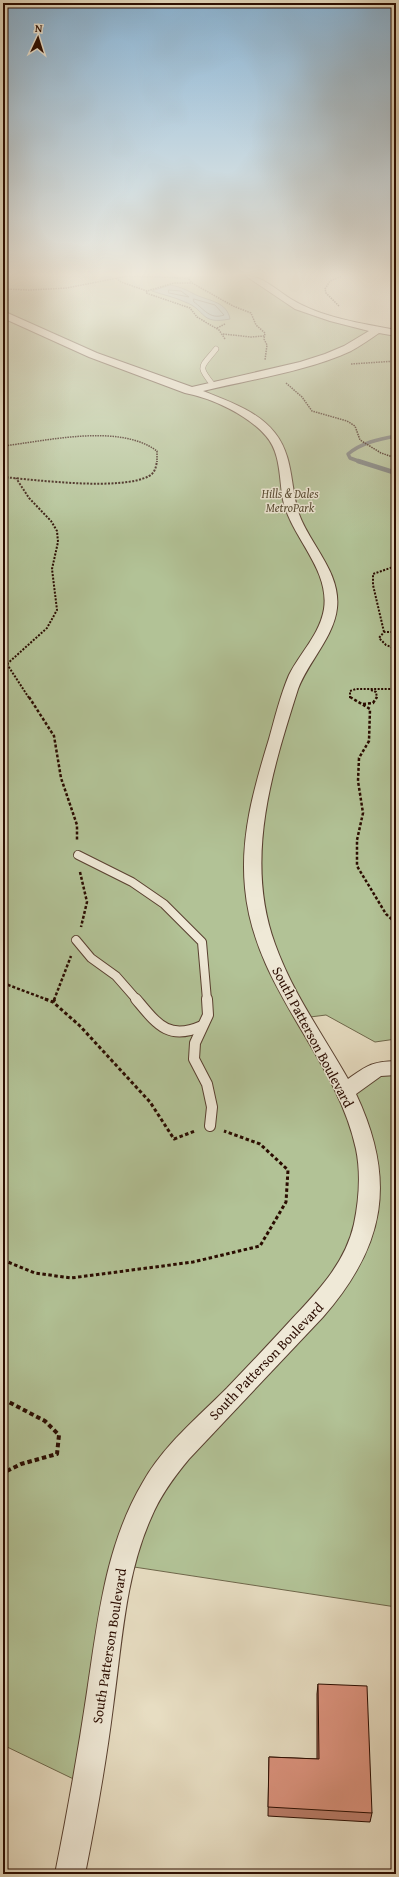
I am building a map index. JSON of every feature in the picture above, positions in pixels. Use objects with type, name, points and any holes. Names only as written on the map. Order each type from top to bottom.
[{"type":"street","name":"South Patterson Boulevard","points":[[70,1874],[88,1786],[121,1564],[133,1526],[153,1487],[180,1450],[258,1372],[336,1288],[353,1260],[364,1229],[369,1196],[368,1156],[365,1140],[345,1092],[302,1018],[274,965],[261,928],[256,908],[251,858],[253,826],[261,789],[294,680],[326,623],[330,610],[331,593],[322,570],[296,524],[290,505],[284,458],[280,447],[271,434],[262,425],[244,413],[190,390],[117,364]]},
{"type":"street","points":[[190,390],[303,364]]},
{"type":"street","points":[[345,1092],[377,1069],[396,1068]]},
{"type":"lane","points":[[204,364],[202,370],[213,385]]},
{"type":"lane","points":[[78,855],[132,882],[164,904],[202,942],[208,1015],[194,1043],[194,1059],[206,1084],[212,1107],[210,1126]]},
{"type":"lane","points":[[76,940],[91,958],[116,976],[150,1015],[164,1027],[173,1032],[188,1032],[202,1026]]},
{"type":"path","points":[[266,364],[273,371],[284,378],[287,385],[302,397],[312,411],[346,421],[355,426],[360,440],[381,453],[396,458]]},
{"type":"path","points":[[3,446],[60,437],[114,437],[134,439],[157,451],[158,464],[150,476],[133,481],[92,484],[3,477]]},
{"type":"path","points":[[7,664],[15,654],[42,633],[56,614],[57,604],[51,566],[53,555],[58,546],[58,535],[48,517],[30,500],[16,478]]},
{"type":"path","points":[[384,632],[373,585],[373,574],[396,566]]},
{"type":"path","points":[[384,632],[396,632]]},
{"type":"path","points":[[384,632],[379,638],[386,645],[396,649]]},
{"type":"path","points":[[3,658],[54,736],[61,778],[76,825],[81,881],[88,902],[58,993],[53,1002]]},
{"type":"path","points":[[370,690],[376,692],[377,699],[373,703],[355,703],[350,698],[350,692],[356,689],[396,689]]},
{"type":"path","points":[[363,704],[370,710],[369,741],[359,758],[358,781],[363,813],[357,840],[357,866],[386,914],[396,923]]},
{"type":"path","points":[[3,983],[53,1002],[80,1026],[150,1102],[174,1139],[210,1126],[260,1144],[288,1170],[286,1202],[260,1246],[193,1262],[115,1270],[71,1278],[35,1273],[3,1260]]},
{"type":"path","points":[[3,1399],[46,1421],[59,1435],[57,1454],[21,1464],[3,1473]]},
{"type":"green space","name":"Hills & Dales MetroPark","points":[[3,364],[396,364],[396,1039],[375,1042],[326,1015],[302,1018],[345,1092],[396,1068],[396,1607],[121,1565],[88,1786],[3,1745]]},
{"type":"building","points":[[318,1684],[367,1686],[372,1813],[268,1807],[269,1757],[319,1759]]},
{"type":"waterway","points":[[360,462],[350,458],[348,454],[364,444],[396,436]]},
{"type":"waterway","points":[[360,462],[396,473]]}]
